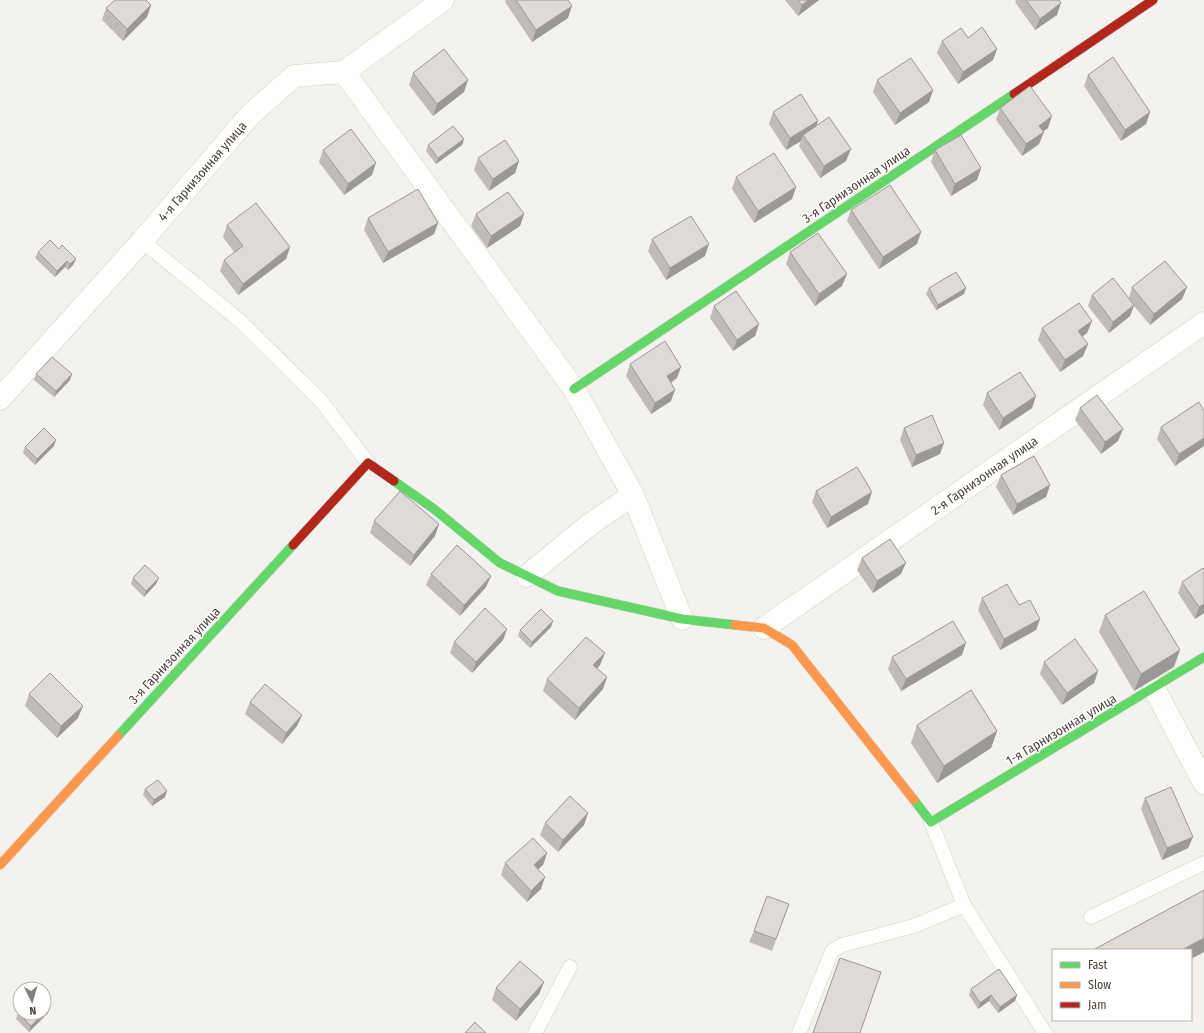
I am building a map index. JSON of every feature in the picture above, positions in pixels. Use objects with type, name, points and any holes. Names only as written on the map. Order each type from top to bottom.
[{"type":"street","points":[[443,0],[344,72],[574,389],[633,495],[682,619]]},
{"type":"street","name":"3-я Гарнизонная улица","points":[[574,389],[1153,0]]},
{"type":"street","name":"4-я Гарнизонная улица","points":[[0,399],[142,241],[251,114],[294,76],[344,72]]},
{"type":"street","name":"2-я Гарнизонная улица","points":[[764,628],[1204,323]]},
{"type":"street","points":[[368,463],[434,509],[500,563],[558,591],[682,619],[764,628],[792,645],[931,822]]},
{"type":"street","name":"3-я Гарнизонная улица","points":[[0,864],[368,463]]},
{"type":"street","points":[[527,576],[589,525],[633,495]]},
{"type":"street","name":"1-я Гарнизонная улица","points":[[931,822],[1204,657]]},
{"type":"street","points":[[1154,688],[1204,782]]},
{"type":"lane","points":[[142,241],[239,320],[321,401],[368,463]]},
{"type":"lane","points":[[931,822],[964,905],[1046,1033]]},
{"type":"lane","points":[[1091,917],[1204,863]]},
{"type":"lane","points":[[799,1033],[832,951],[842,945],[914,926],[964,905]]},
{"type":"lane","points":[[535,1033],[570,967]]},
{"type":"building","points":[[115,0],[146,0],[151,5],[127,29],[106,8]]},
{"type":"building","points":[[516,0],[568,0],[572,6],[536,30]]},
{"type":"building","points":[[798,0],[808,0],[802,5]]},
{"type":"building","points":[[1026,0],[1059,0],[1061,3],[1040,19]]},
{"type":"building","points":[[982,27],[997,49],[963,72],[942,41],[961,28],[968,38]]},
{"type":"building","points":[[444,49],[468,80],[437,104],[413,73]]},
{"type":"building","points":[[1113,57],[1150,112],[1125,130],[1088,75]]},
{"type":"building","points":[[911,58],[933,90],[900,113],[877,80]]},
{"type":"building","points":[[1030,86],[1052,116],[1039,126],[1044,132],[1026,144],[1000,108]]},
{"type":"building","points":[[801,94],[818,121],[790,138],[773,112]]},
{"type":"building","points":[[829,117],[851,149],[824,166],[803,135]]},
{"type":"building","points":[[453,126],[464,139],[438,158],[428,145]]},
{"type":"building","points":[[351,129],[376,163],[348,184],[323,150]]},
{"type":"building","points":[[961,135],[981,168],[955,184],[935,150]]},
{"type":"building","points":[[505,140],[519,161],[493,179],[478,158]]},
{"type":"building","points":[[774,153],[796,187],[758,211],[736,177]]},
{"type":"building","points":[[890,185],[921,232],[883,257],[851,210]]},
{"type":"building","points":[[418,189],[438,223],[388,252],[368,218]]},
{"type":"building","points":[[508,192],[524,214],[491,236],[476,214]]},
{"type":"building","points":[[256,203],[290,247],[243,284],[224,260],[243,246],[227,225]]},
{"type":"building","points":[[691,216],[709,244],[670,268],[652,239]]},
{"type":"building","points":[[818,233],[847,274],[819,294],[790,252]]},
{"type":"building","points":[[50,240],[59,249],[62,245],[76,259],[70,264],[67,261],[57,271],[38,252]]},
{"type":"building","points":[[1165,261],[1187,287],[1154,314],[1132,287]]},
{"type":"building","points":[[956,272],[966,288],[938,305],[929,288]]},
{"type":"building","points":[[1113,278],[1134,305],[1113,322],[1092,295]]},
{"type":"building","points":[[736,291],[759,324],[737,340],[714,306]]},
{"type":"building","points":[[1079,303],[1092,321],[1078,331],[1088,344],[1065,360],[1042,328]]},
{"type":"building","points":[[665,341],[681,367],[667,376],[675,390],[655,403],[630,364]]},
{"type":"building","points":[[52,357],[72,374],[56,391],[36,374]]},
{"type":"building","points":[[1020,372],[1036,396],[1003,418],[987,393]]},
{"type":"building","points":[[1097,395],[1123,429],[1105,442],[1080,408]]},
{"type":"building","points":[[1199,402],[1204,411],[1204,438],[1179,454],[1161,427]]},
{"type":"building","points":[[932,415],[944,443],[916,455],[904,428]]},
{"type":"building","points":[[44,428],[56,440],[37,459],[25,447]]},
{"type":"building","points":[[1034,456],[1050,485],[1017,504],[1001,475]]},
{"type":"building","points":[[857,467],[872,492],[831,517],[816,491]]},
{"type":"building","points":[[400,491],[439,524],[414,555],[374,521]]},
{"type":"building","points":[[890,539],[906,563],[877,581],[862,558]]},
{"type":"building","points":[[457,545],[491,576],[464,605],[431,574]]},
{"type":"building","points":[[145,565],[159,578],[146,591],[133,578]]},
{"type":"building","points":[[1203,568],[1204,604],[1199,607],[1182,582]]},
{"type":"building","points":[[1007,584],[1019,605],[1030,600],[1040,619],[1004,639],[982,598]]},
{"type":"building","points":[[1144,591],[1180,650],[1141,674],[1105,615]]},
{"type":"building","points":[[485,608],[507,629],[476,662],[454,642]]},
{"type":"building","points":[[541,609],[553,621],[532,642],[520,630]]},
{"type":"building","points":[[953,621],[966,643],[906,679],[892,657]]},
{"type":"building","points":[[586,637],[605,653],[593,665],[607,677],[579,708],[547,679]]},
{"type":"building","points":[[1075,639],[1098,671],[1067,693],[1044,662]]},
{"type":"building","points":[[50,673],[83,706],[61,726],[29,694]]},
{"type":"building","points":[[265,684],[302,715],[286,733],[250,702]]},
{"type":"building","points":[[971,690],[997,731],[944,766],[917,725]]},
{"type":"building","points":[[158,780],[167,791],[154,800],[145,789]]},
{"type":"building","points":[[1171,787],[1193,837],[1167,848],[1145,798]]},
{"type":"building","points":[[570,796],[588,813],[563,840],[545,823]]},
{"type":"building","points":[[533,838],[547,853],[534,865],[545,877],[531,891],[505,863]]},
{"type":"building","points":[[1204,890],[1204,938],[1184,949],[1095,949]]},
{"type":"building","points":[[767,896],[789,904],[776,939],[754,931]]},
{"type":"building","points":[[840,958],[881,972],[860,1033],[813,1033]]},
{"type":"building","points":[[520,961],[544,982],[520,1009],[496,988]]},
{"type":"building","points":[[999,969],[1017,995],[1000,1007],[991,995],[980,1003],[971,989]]},
{"type":"building","points":[[26,1021],[36,1021],[31,1026]]},
{"type":"building","points":[[475,1022],[486,1033],[465,1033]]},
{"type":"traffic: fast","points":[[574,389],[1014,94]]},
{"type":"traffic: fast","points":[[394,481],[434,509],[500,563],[558,591],[682,619],[735,625]]},
{"type":"traffic: fast","points":[[118,736],[293,545]]},
{"type":"traffic: fast","points":[[914,800],[931,822],[1204,657]]},
{"type":"traffic: slow","points":[[735,625],[764,628],[792,645],[914,800]]},
{"type":"traffic: slow","points":[[0,865],[118,736]]},
{"type":"traffic: jam","points":[[1014,94],[1153,0]]},
{"type":"traffic: jam","points":[[293,545],[368,463],[394,481]]}]
